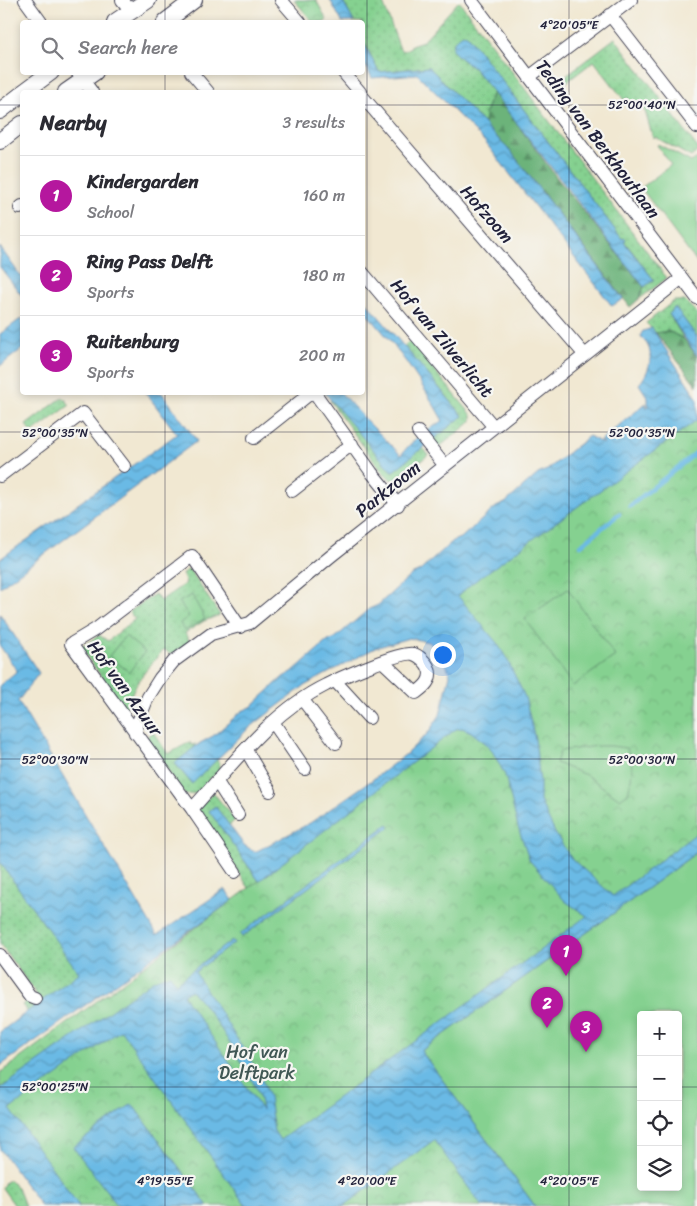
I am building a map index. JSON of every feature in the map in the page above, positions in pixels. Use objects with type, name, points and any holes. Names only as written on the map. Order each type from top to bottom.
[{"type":"street","points":[[25,0],[40,20]]},
{"type":"street","points":[[116,20],[127,5],[148,0]]},
{"type":"street","points":[[168,20],[194,0]]},
{"type":"street","points":[[281,0],[298,20]]},
{"type":"street","name":"Teding van Berkhoutlaan","points":[[471,0],[697,298]]},
{"type":"street","points":[[529,77],[631,0]]},
{"type":"street","points":[[610,15],[697,127]]},
{"type":"street","points":[[27,90],[46,75]]},
{"type":"street","points":[[194,75],[206,90]]},
{"type":"street","points":[[346,75],[358,90]]},
{"type":"street","points":[[70,90],[87,80]]},
{"type":"street","points":[[0,111],[20,95]]},
{"type":"street","name":"Hofzoom","points":[[365,99],[584,354]]},
{"type":"street","points":[[0,141],[20,126]]},
{"type":"street","name":"Hof van Zilverlicht","points":[[365,276],[494,427]]},
{"type":"street","name":"Parkzoom","points":[[135,733],[148,697],[174,661],[211,634],[250,623],[331,556],[398,505],[584,354],[682,278]]},
{"type":"street","points":[[254,438],[309,395]]},
{"type":"street","points":[[315,395],[398,505]]},
{"type":"street","points":[[0,476],[83,413],[124,466]]},
{"type":"street","points":[[418,432],[445,466]]},
{"type":"street","points":[[292,491],[352,444]]},
{"type":"street","name":"Hof van Azuur","points":[[235,872],[192,809],[71,644],[96,629],[192,556],[240,627]]},
{"type":"street","points":[[192,809],[246,750],[288,708],[335,681],[383,662]]},
{"type":"street","points":[[335,681],[369,718]]},
{"type":"street","points":[[302,699],[336,743]]},
{"type":"street","points":[[273,722],[305,769]]},
{"type":"street","points":[[246,750],[270,790]]},
{"type":"street","points":[[217,782],[238,815]]},
{"type":"street","points":[[0,955],[30,996],[35,998]]},
{"type":"green space","points":[[294,0],[316,0],[327,20],[311,20]]},
{"type":"green space","points":[[342,0],[382,0],[400,49],[403,51],[411,47],[411,45],[423,41],[459,1],[667,278],[638,300],[644,287],[654,280],[624,241],[624,238],[622,239],[467,35],[460,58],[473,68],[493,92],[485,113],[484,124],[429,67],[379,72],[365,44],[365,20],[353,20]]},
{"type":"green space","points":[[615,38],[697,147],[697,152],[691,157],[655,137],[653,138],[645,111],[627,98],[624,100],[594,61],[564,84],[560,80]]},
{"type":"green space","points":[[493,92],[557,178],[644,287],[638,300],[630,307],[512,153],[484,124],[485,113]]},
{"type":"green space","points":[[658,144],[691,162],[697,158],[697,263],[641,188],[671,165]]},
{"type":"green space","points":[[674,301],[685,301],[697,313],[697,337],[675,307],[669,314],[684,339],[668,331],[656,333],[646,323]]},
{"type":"green space","points":[[668,331],[684,339],[697,356],[697,386],[656,333]]},
{"type":"green space","points":[[410,341],[472,415],[472,421],[438,448],[432,440],[463,416],[404,346]]},
{"type":"green space","points":[[63,397],[70,405],[32,433],[26,425]]},
{"type":"green space","points":[[331,400],[392,471],[423,448],[428,455],[396,481],[390,479],[381,470]]},
{"type":"green space","name":"Hof van Delftpark","points":[[697,414],[697,840],[401,1055],[511,1206],[54,1206],[0,1132],[0,1073],[268,874],[467,716],[446,600]]},
{"type":"green space","points":[[189,569],[220,615],[204,621],[185,633],[190,642],[171,655],[164,649],[137,684],[125,710],[81,648],[99,635],[108,641],[135,619],[129,612],[155,594],[160,601],[186,583],[182,574]]},
{"type":"green space","points":[[568,589],[615,656],[573,686],[525,619]]},
{"type":"green space","points":[[192,595],[205,619],[184,631],[180,623],[189,616],[179,602]]},
{"type":"green space","points":[[125,636],[145,652],[129,672],[109,656]]},
{"type":"green space","points":[[153,732],[168,754],[190,742],[191,745],[196,744],[191,752],[175,763],[192,784],[217,759],[221,768],[197,793],[185,795],[145,739]]},
{"type":"green space","points":[[598,746],[626,748],[629,754],[632,765],[631,781],[628,793],[620,799],[586,775],[556,763],[560,751]]},
{"type":"green space","points":[[213,792],[235,820],[229,826],[215,806],[209,811],[259,881],[249,888],[197,809]]},
{"type":"green space","points":[[697,852],[697,1206],[535,1206],[421,1051]]},
{"type":"green space","points":[[0,862],[80,973],[28,1012],[22,1005],[37,995],[0,944],[0,936],[2,935],[0,933]]},
{"type":"green space","points":[[9,1180],[18,1188],[25,1206],[15,1206],[2,1188],[5,1182]]},
{"type":"water","points":[[330,0],[342,0],[353,20],[341,20]]},
{"type":"water","points":[[463,34],[467,35],[622,239],[626,240],[624,242],[654,280],[644,287],[474,68],[452,50],[454,42]]},
{"type":"water","points":[[365,46],[379,72],[429,67],[512,153],[623,299],[612,306],[485,142],[417,74],[372,78],[365,65]]},
{"type":"water","points":[[0,247],[20,275],[20,293],[0,267]]},
{"type":"water","points":[[365,300],[463,416],[392,472],[327,395],[343,395],[401,455],[420,435],[443,421],[426,391],[386,336],[365,312]]},
{"type":"water","points":[[675,307],[697,337],[697,356],[669,314]]},
{"type":"water","points":[[20,319],[20,351],[0,366],[0,334]]},
{"type":"water","points":[[652,328],[697,398],[697,420],[471,584],[458,596],[497,643],[507,659],[525,697],[535,739],[540,782],[540,801],[555,833],[571,858],[613,896],[697,833],[697,852],[421,1051],[535,1206],[482,1206],[434,1140],[344,1206],[246,1206],[121,1030],[10,1109],[79,1206],[41,1206],[0,1149],[0,1089],[154,980],[170,974],[176,983],[232,940],[234,943],[195,972],[261,1077],[269,1097],[274,1131],[280,1140],[587,916],[565,901],[530,861],[518,827],[505,775],[489,746],[471,732],[462,728],[456,729],[259,881],[209,811],[215,806],[244,845],[255,852],[310,823],[405,755],[428,733],[440,715],[450,675],[443,655],[429,642],[409,638],[375,648],[304,686],[248,729],[192,784],[175,763],[200,743],[213,736],[242,711],[251,707],[283,677],[292,672],[326,642],[335,638],[369,609],[378,605],[411,575],[420,571],[453,541],[462,537],[538,474],[547,470],[589,436],[603,444],[600,441],[646,403],[646,407],[648,407],[648,398],[639,384],[647,372],[650,361],[648,346],[640,336],[643,331]],"holes":[[[191,990],[222,1030],[256,1089],[262,1110],[183,995]]]},
{"type":"water","points":[[148,395],[163,395],[197,441],[0,587],[0,559],[177,434]]},
{"type":"water","points":[[0,614],[39,673],[18,701],[157,935],[225,889],[233,900],[0,1066],[0,1032],[79,973],[0,862],[0,685],[17,671],[0,646]]},
{"type":"water","points":[[388,824],[390,827],[242,937],[240,934]]},
{"type":"water","points":[[132,1104],[208,1206],[118,1206],[73,1147]]},
{"type":"waterway","points":[[630,506],[697,452]]},
{"type":"waterway","points":[[581,545],[619,514]]},
{"type":"place","name":"Kindergarden","points":[[566,976]]},
{"type":"place","name":"Ring Pass Delft","points":[[547,1028]]},
{"type":"place","name":"Ruitenburg","points":[[586,1052]]}]
